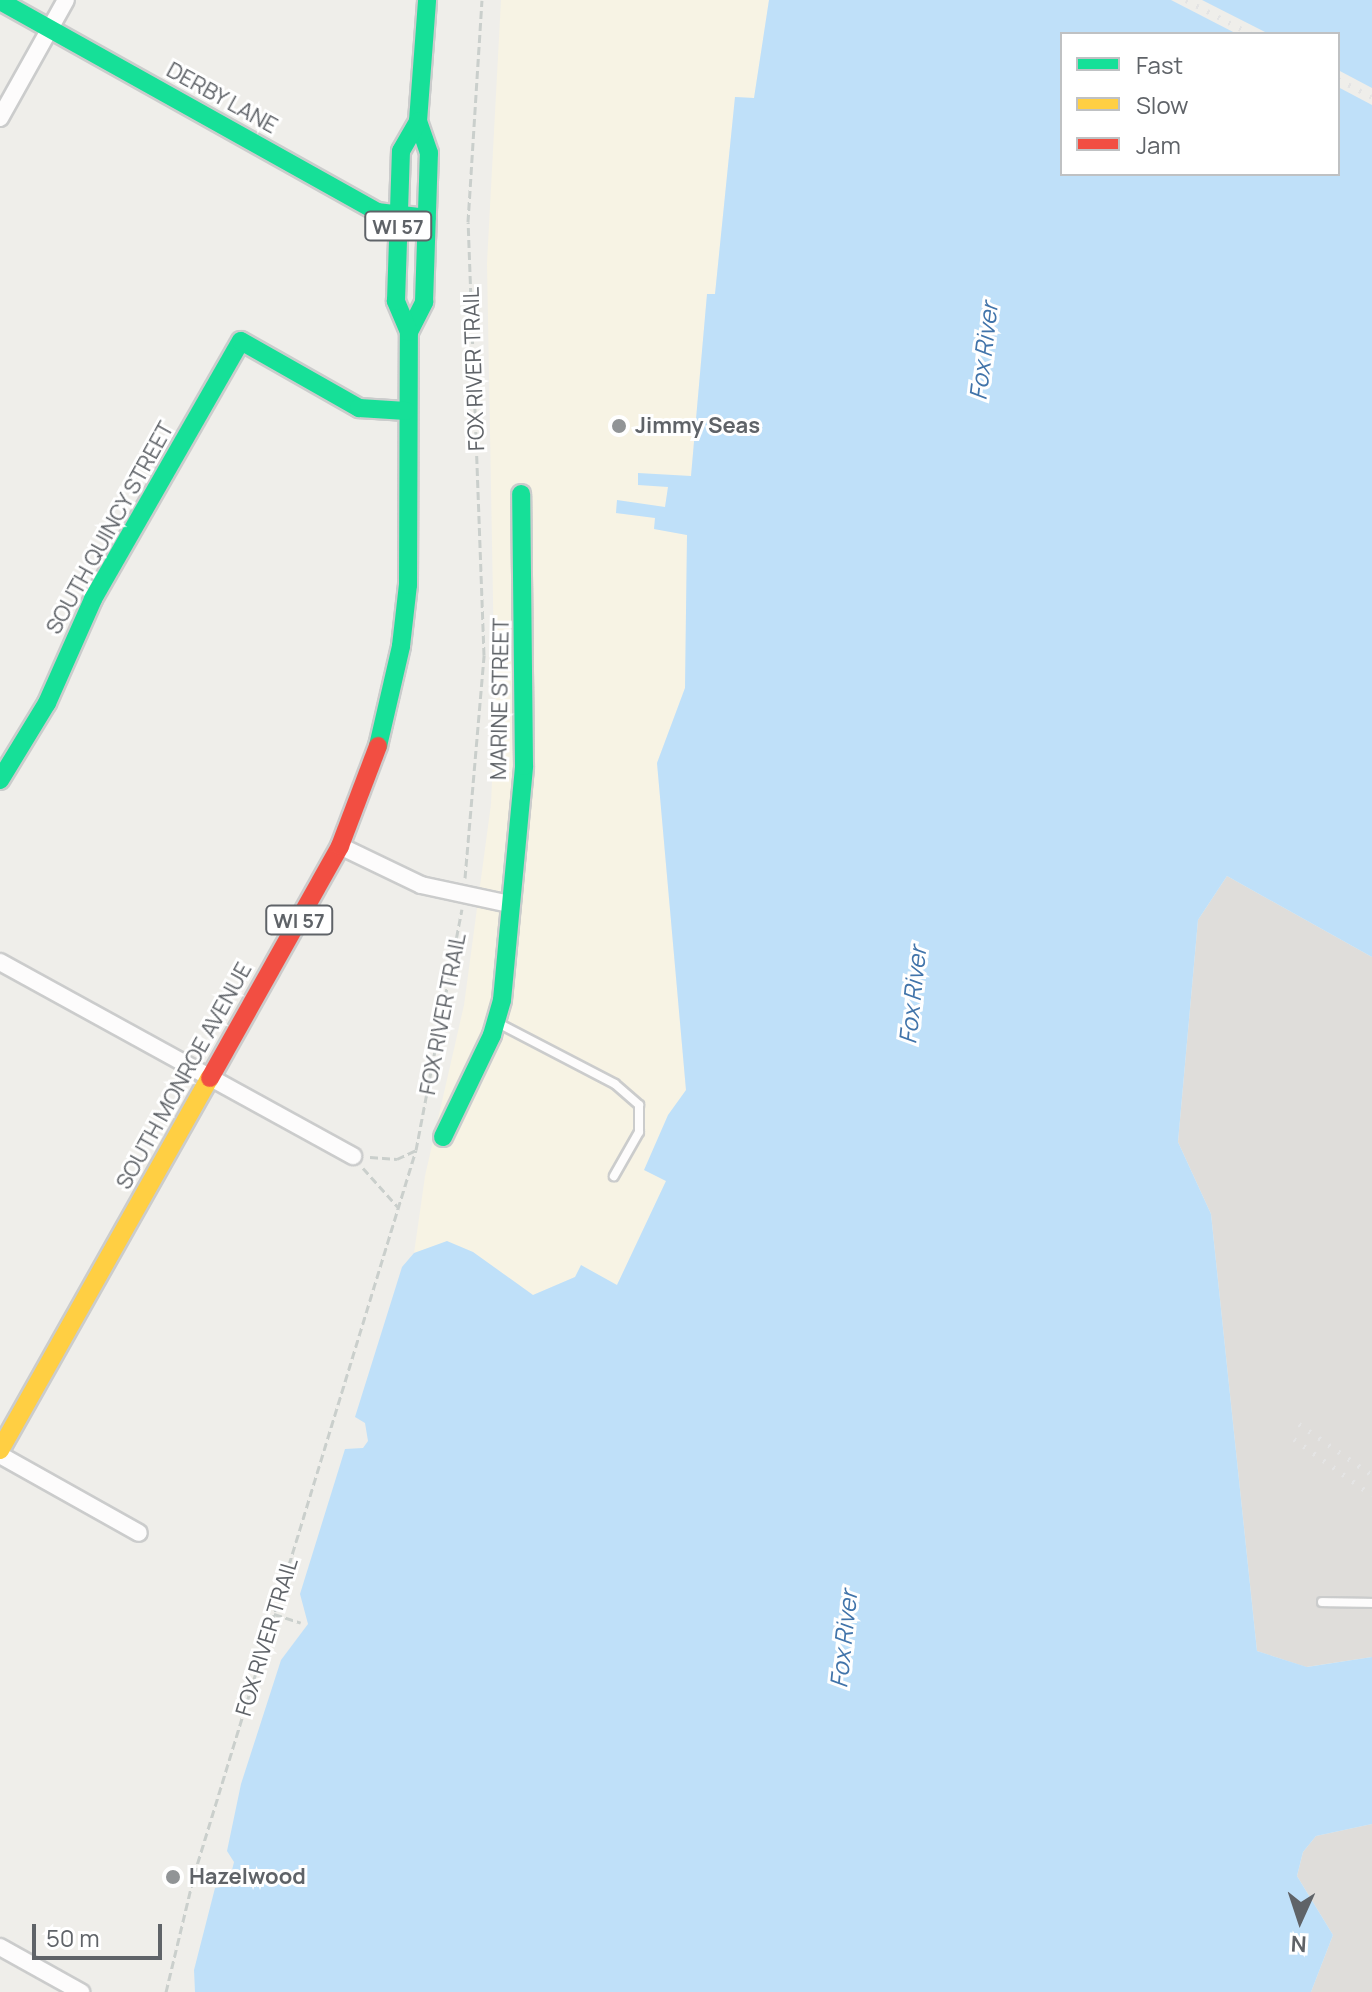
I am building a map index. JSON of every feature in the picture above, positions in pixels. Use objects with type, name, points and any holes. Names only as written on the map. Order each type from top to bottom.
[{"type":"street","points":[[0,118],[66,0]]},
{"type":"street","name":"SOUTH MONROE AVENUE","points":[[0,1453],[340,846],[380,741],[401,646],[408,585],[406,411],[409,332],[424,302],[429,153],[418,121],[427,0]]},
{"type":"street","name":"DERBY LANE","points":[[0,1],[377,212],[427,218]]},
{"type":"street","name":"SOUTH MONROE AVENUE","points":[[409,332],[396,301],[401,151],[418,121]]},
{"type":"street","name":"SOUTH QUINCY STREET","points":[[0,780],[47,703],[93,599],[241,341],[359,408],[406,411]]},
{"type":"street","name":"MARINE STREET","points":[[443,1137],[496,1022],[524,766],[521,494]]},
{"type":"street","points":[[340,846],[393,875],[463,896],[510,904]]},
{"type":"street","points":[[0,962],[353,1156]]},
{"type":"street","points":[[0,1453],[139,1533]]},
{"type":"street","points":[[0,1947],[74,1990]]},
{"type":"lane","points":[[496,1022],[615,1084],[639,1105],[639,1132],[614,1176]]},
{"type":"lane","points":[[1322,1602],[1372,1603]]},
{"type":"path","name":"FOX RIVER TRAIL","points":[[166,1992],[172,1948],[416,1150],[463,896],[484,655],[468,222],[482,0]]},
{"type":"path","points":[[353,1156],[397,1159],[416,1150]]},
{"type":"path","points":[[353,1156],[398,1208]]},
{"type":"path","points":[[274,1614],[301,1623]]},
{"type":"shaded area","points":[[501,0],[769,0],[754,98],[735,97],[715,295],[707,295],[691,476],[668,487],[665,508],[617,501],[616,513],[656,518],[654,529],[687,535],[685,688],[657,763],[686,1091],[645,1170],[666,1181],[617,1285],[575,1277],[533,1295],[473,1252],[447,1242],[414,1253],[425,1176],[464,1005],[491,804],[495,713],[487,263]]},
{"type":"shaded area","points":[[1227,876],[1372,957],[1372,1657],[1306,1667],[1257,1651],[1211,1214],[1178,1142],[1198,920]]},
{"type":"shaded area","points":[[1372,1824],[1372,1992],[1311,1992],[1333,1935],[1297,1876],[1303,1852],[1316,1836]]},
{"type":"water","name":"Fox River","points":[[769,0],[1372,0],[1372,957],[1227,876],[1198,920],[1178,1142],[1211,1214],[1257,1651],[1307,1667],[1372,1657],[1372,1824],[1316,1836],[1303,1852],[1297,1876],[1333,1935],[1311,1992],[195,1992],[194,1970],[215,1888],[228,1886],[234,1862],[227,1851],[241,1784],[281,1660],[308,1624],[300,1594],[345,1449],[363,1448],[368,1441],[365,1423],[355,1417],[402,1267],[414,1253],[447,1241],[473,1252],[533,1295],[575,1277],[581,1265],[617,1285],[666,1181],[644,1170],[668,1115],[686,1090],[657,763],[685,688],[687,535],[654,529],[655,518],[616,513],[617,500],[665,507],[668,487],[638,485],[638,473],[691,476],[707,294],[715,294],[735,97],[754,98]]},
{"type":"pier","points":[[1171,0],[1202,0],[1265,32],[1233,32]]},
{"type":"pier","points":[[1340,71],[1372,88],[1372,105],[1340,88]]},
{"type":"railway","points":[[1186,0],[1247,32]]},
{"type":"railway","points":[[1340,80],[1372,97]]},
{"type":"railway","points":[[1299,1424],[1372,1475]]},
{"type":"railway","points":[[1294,1439],[1372,1495]]},
{"type":"traffic: fast","points":[[409,332],[424,302],[429,153],[418,121],[427,0]]},
{"type":"traffic: fast","points":[[0,1],[377,212],[427,218]]},
{"type":"traffic: fast","points":[[378,746],[401,646],[408,585],[409,332],[396,301],[401,151],[418,121]]},
{"type":"traffic: fast","points":[[0,780],[47,703],[93,599],[241,341],[359,408],[406,411]]},
{"type":"traffic: fast","points":[[443,1137],[492,1035],[502,1000],[524,766],[521,494]]},
{"type":"traffic: slow","points":[[0,1450],[210,1078]]},
{"type":"traffic: jam","points":[[210,1078],[340,846],[378,746]]},
{"type":"place","name":"Jimmy Seas","points":[[619,426]]},
{"type":"place","name":"Hazelwood","points":[[173,1877]]}]
